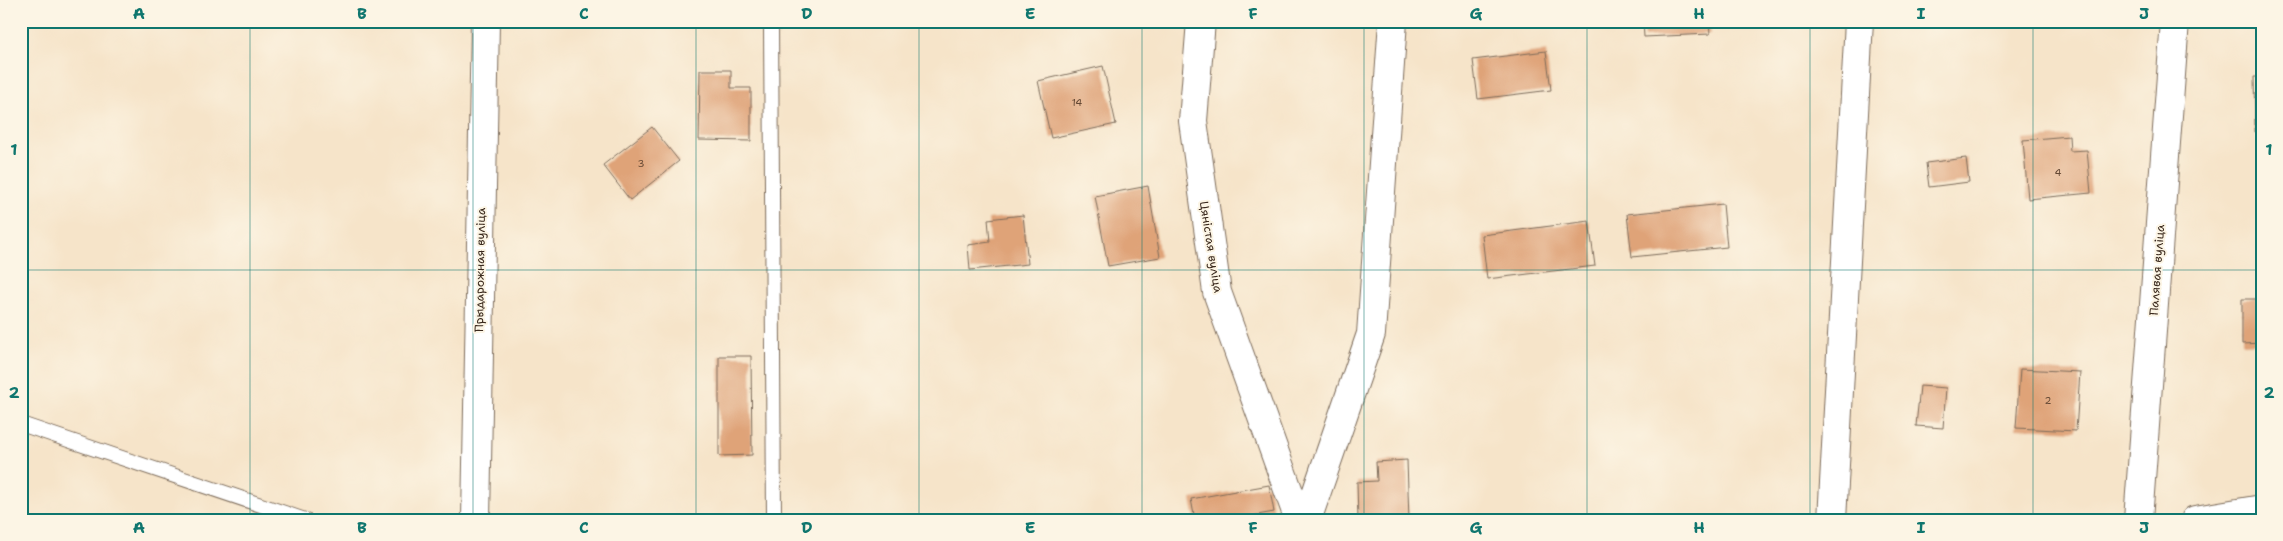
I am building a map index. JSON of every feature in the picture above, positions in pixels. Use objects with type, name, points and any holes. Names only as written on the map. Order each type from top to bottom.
[{"type":"street","name":"Прыдарожная вуліца","points":[[476,520],[485,21]]},
{"type":"street","name":"Цяністая вуліца","points":[[1201,21],[1193,121],[1217,292],[1299,520]]},
{"type":"street","points":[[1307,520],[1370,334],[1393,21]]},
{"type":"street","points":[[1832,520],[1859,21]]},
{"type":"street","name":"Палявая вуліца","points":[[2138,520],[2175,21]]},
{"type":"street","points":[[2195,520],[2262,509]]},
{"type":"lane","points":[[771,21],[774,520]]},
{"type":"lane","points":[[21,424],[305,520]]},
{"type":"building","points":[[1643,21],[1709,21],[1710,34],[1644,37]]},
{"type":"building","points":[[1546,51],[1551,90],[1478,99],[1473,60]]},
{"type":"building","points":[[1103,66],[1116,124],[1051,138],[1038,81]]},
{"type":"building","points":[[700,70],[731,70],[731,88],[751,88],[751,141],[699,140]]},
{"type":"building","points":[[2254,77],[2262,77],[2262,132],[2255,132]]},
{"type":"building","points":[[652,127],[679,161],[630,200],[603,165]]},
{"type":"building","points":[[2069,136],[2070,151],[2087,150],[2091,193],[2028,199],[2023,140]]},
{"type":"building","points":[[1966,158],[1969,182],[1929,187],[1926,163]]},
{"type":"building","points":[[1148,186],[1160,257],[1108,266],[1095,196]]},
{"type":"building","points":[[1723,204],[1727,247],[1632,257],[1627,214]]},
{"type":"building","points":[[1023,215],[1028,264],[970,270],[968,245],[990,242],[988,219]]},
{"type":"building","points":[[1589,221],[1595,266],[1487,279],[1482,235]]},
{"type":"building","points":[[2242,299],[2262,299],[2262,343],[2242,344]]},
{"type":"building","points":[[719,356],[751,356],[752,455],[719,456]]},
{"type":"building","points":[[2020,369],[2080,372],[2076,431],[2016,428]]},
{"type":"building","points":[[1920,386],[1946,388],[1943,428],[1916,426]]},
{"type":"building","points":[[1407,460],[1409,520],[1358,520],[1357,482],[1377,481],[1376,462]]},
{"type":"building","points":[[1269,485],[1274,512],[1230,520],[1195,520],[1191,499]]}]
